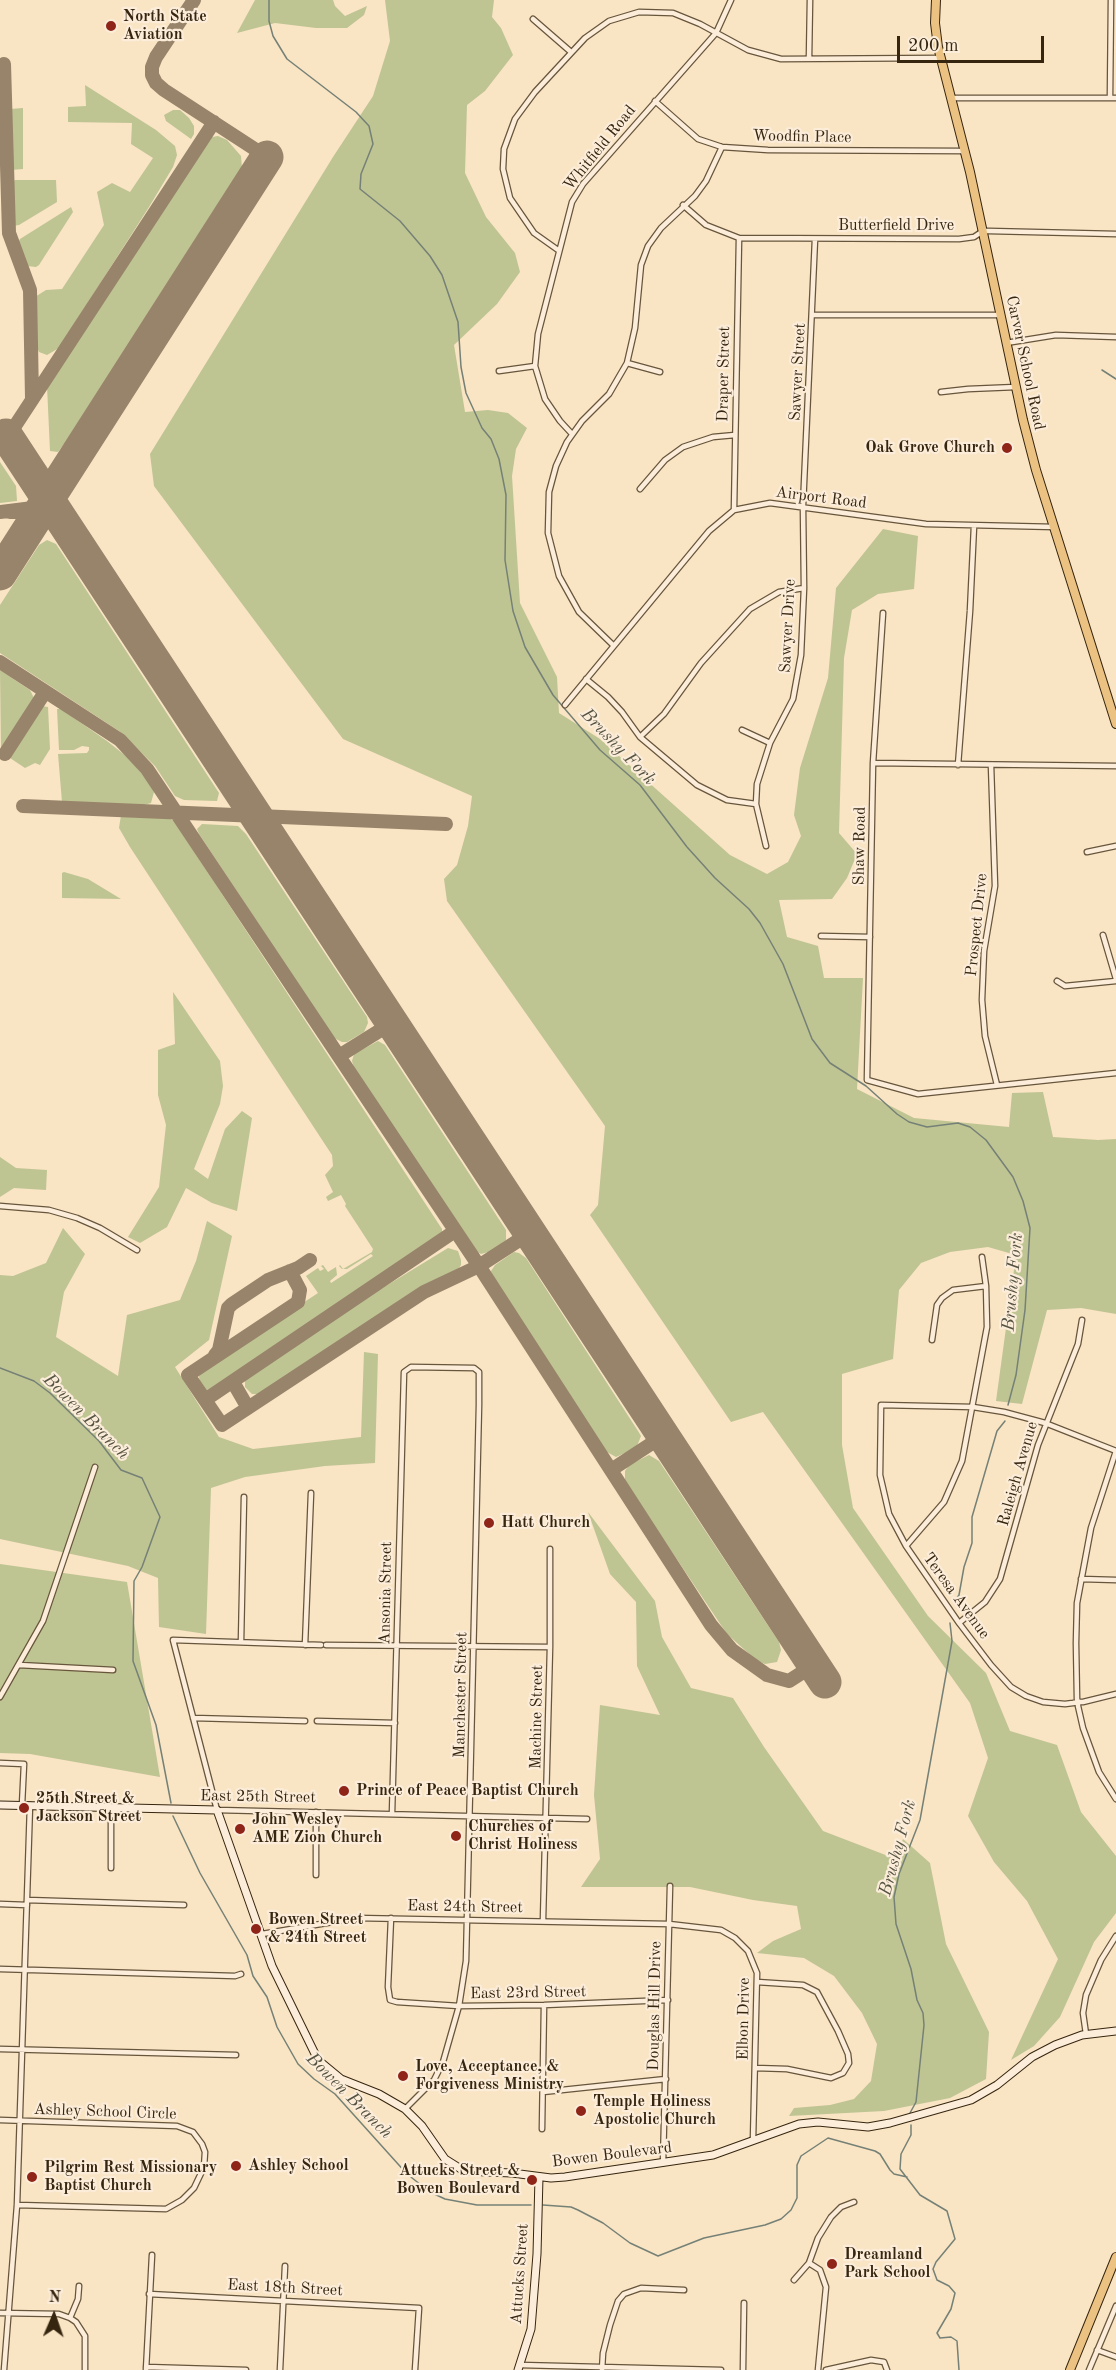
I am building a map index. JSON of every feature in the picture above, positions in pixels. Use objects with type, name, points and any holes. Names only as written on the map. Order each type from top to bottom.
[{"type":"main road","name":"Carver School Road","points":[[936,0],[936,35],[983,231],[1030,447],[1113,703],[1116,724]]},
{"type":"main road","points":[[1070,2370],[1116,2257]]},
{"type":"street","name":"Whitfield Road","points":[[572,434],[545,399],[535,366],[538,334],[572,202],[583,184],[716,33],[731,0]]},
{"type":"street","points":[[809,59],[810,0]]},
{"type":"street","points":[[951,98],[1113,98],[1111,0]]},
{"type":"street","points":[[558,250],[534,233],[507,190],[503,160],[507,138],[515,120],[535,92],[571,52],[599,27],[619,16],[639,12],[673,13],[738,46],[761,55],[781,59],[941,58]]},
{"type":"street","points":[[533,19],[571,52]]},
{"type":"street","name":"Woodfin Place","points":[[655,100],[698,139],[722,147],[768,150],[964,151]]},
{"type":"street","points":[[613,645],[586,620],[571,600],[559,576],[550,546],[547,522],[549,492],[556,466],[572,434],[609,394],[627,363],[635,328],[643,256],[654,236],[683,205],[695,196],[706,181],[722,147]]},
{"type":"street","name":"Butterfield Drive","points":[[683,205],[706,225],[739,238],[958,238],[974,237],[983,231],[1116,234]]},
{"type":"street","name":"Draper Street","points":[[734,510],[739,238]]},
{"type":"street","name":"Sawyer Street","points":[[803,506],[815,239]]},
{"type":"street","points":[[813,315],[1000,315]]},
{"type":"street","points":[[1006,343],[1056,335],[1116,337]]},
{"type":"street","points":[[627,363],[660,372]]},
{"type":"street","points":[[499,371],[535,366]]},
{"type":"street","points":[[941,392],[1016,387]]},
{"type":"street","points":[[639,489],[665,460],[683,447],[702,440],[735,435]]},
{"type":"street","name":"Airport Road","points":[[564,705],[709,531],[734,510],[761,503],[803,506],[926,524],[1055,526]]},
{"type":"street","name":"Sawyer Drive","points":[[766,846],[756,804],[757,784],[770,743],[787,712],[796,689],[801,655],[804,588],[803,506]]},
{"type":"street","points":[[958,765],[974,526]]},
{"type":"street","points":[[640,737],[664,714],[701,663],[745,614],[771,596],[804,588]]},
{"type":"street","name":"Shaw Road","points":[[884,613],[873,763],[867,1080],[918,1094],[997,1085]]},
{"type":"street","points":[[586,679],[622,711],[640,737],[679,772],[706,791],[738,803],[756,804]]},
{"type":"street","points":[[742,730],[770,743]]},
{"type":"street","points":[[873,763],[1116,766]]},
{"type":"street","name":"Prospect Drive","points":[[991,765],[995,886],[984,951],[982,1000],[985,1036],[997,1085]]},
{"type":"street","points":[[1087,852],[1116,846]]},
{"type":"street","points":[[1057,981],[1065,986],[1116,980],[1103,935]]},
{"type":"street","points":[[821,936],[870,937]]},
{"type":"street","points":[[997,1085],[1116,1073]]},
{"type":"street","points":[[0,1206],[49,1210],[77,1218],[100,1228],[137,1250]]},
{"type":"street","points":[[906,1546],[937,1511],[950,1490],[962,1461],[987,1327],[986,1286],[982,1257]]},
{"type":"street","points":[[932,1340],[937,1305],[947,1293],[953,1290],[986,1286]]},
{"type":"street","name":"Raleigh Avenue","points":[[959,1623],[986,1602],[1000,1579],[1045,1423],[1078,1344],[1082,1320]]},
{"type":"street","name":"Ansonia Street","points":[[392,1814],[404,1372],[411,1366],[474,1368],[479,1372]]},
{"type":"street","name":"Manchester Street","points":[[405,2109],[428,2088],[440,2071],[459,2006],[466,1961],[479,1372]]},
{"type":"street","name":"Teresa Avenue","points":[[973,1407],[882,1405],[882,1486],[889,1514],[906,1546],[959,1623],[1004,1680],[1020,1693],[1050,1704],[1078,1702],[1116,1695]]},
{"type":"street","points":[[973,1407],[1013,1414],[1045,1423],[1116,1451],[1096,1509],[1081,1579],[1076,1621],[1078,1702],[1091,1753],[1116,1799]]},
{"type":"street","points":[[0,1697],[46,1612],[95,1467]]},
{"type":"street","points":[[305,1645],[311,1492]]},
{"type":"street","points":[[240,1642],[244,1497]]},
{"type":"street","name":"Machine Street","points":[[543,1920],[550,1647],[550,1549]]},
{"type":"street","points":[[1081,1579],[1116,1580]]},
{"type":"street","points":[[217,1810],[173,1640],[305,1645],[550,1647]]},
{"type":"street","points":[[19,1665],[113,1671]]},
{"type":"street","points":[[193,1718],[305,1721]]},
{"type":"street","points":[[317,1721],[395,1723]]},
{"type":"street","points":[[0,1763],[24,1764],[27,1903],[17,2205],[4,2370]]},
{"type":"street","name":"East 25th Street","points":[[0,1804],[587,1819]]},
{"type":"street","points":[[111,1807],[111,1868]]},
{"type":"street","name":"Bowen Boulevard","points":[[217,1810],[281,1985],[318,2060],[341,2079],[379,2094],[405,2109],[422,2126],[441,2155],[456,2168],[468,2171],[565,2177],[713,2155],[799,2124],[818,2122],[862,2127],[876,2126],[955,2107],[988,2091],[1040,2052],[1086,2034],[1116,2031]]},
{"type":"street","points":[[316,1812],[316,1875]]},
{"type":"street","name":"Douglas Hill Drive","points":[[663,2163],[670,1886]]},
{"type":"street","points":[[0,1904],[184,1905]]},
{"type":"street","name":"East 24th Street","points":[[262,1934],[356,1918],[669,1924]]},
{"type":"street","name":"East 23rd Street","points":[[391,1918],[388,1987],[390,2000],[407,2004],[459,2006],[668,2000]]},
{"type":"street","name":"Elbon Drive","points":[[669,1924],[713,1928],[729,1934],[750,1954],[756,1969],[753,2140]]},
{"type":"street","points":[[1086,2034],[1083,2013],[1086,1995],[1101,1960],[1116,1936]]},
{"type":"street","points":[[0,1969],[235,1976],[242,1974]]},
{"type":"street","points":[[755,2068],[786,2069],[831,2078],[843,2073],[849,2059],[838,2031],[817,1992],[803,1985],[757,1982]]},
{"type":"street","points":[[542,2129],[544,2005]]},
{"type":"street","points":[[0,2049],[236,2055]]},
{"type":"street","points":[[543,2092],[666,2079]]},
{"type":"street","name":"Ashley School Circle","points":[[0,2120],[177,2126],[193,2132],[205,2152],[201,2176],[189,2193],[173,2206],[163,2210],[17,2205]]},
{"type":"street","name":"Attucks Street","points":[[519,2367],[531,2329],[537,2254],[539,2177]]},
{"type":"street","points":[[794,2280],[809,2263],[818,2238],[831,2217],[840,2207],[854,2202]]},
{"type":"street","points":[[152,2255],[146,2368],[246,2370]]},
{"type":"street","points":[[809,2263],[820,2270],[826,2287],[818,2370]]},
{"type":"street","points":[[280,2370],[285,2266]]},
{"type":"street","points":[[70,2318],[78,2299],[78,2286]]},
{"type":"street","points":[[602,2369],[603,2353],[610,2325],[618,2301],[624,2294],[641,2288],[684,2290]]},
{"type":"street","name":"East 18th Street","points":[[149,2294],[419,2308],[415,2370]]},
{"type":"street","points":[[743,2370],[744,2303]]},
{"type":"street","points":[[1089,2370],[1116,2306]]},
{"type":"street","points":[[0,2313],[58,2314],[76,2322],[85,2336],[85,2370]]},
{"type":"street","points":[[1097,2350],[1116,2357]]},
{"type":"street","points":[[826,2370],[871,2360],[884,2362],[887,2370]]},
{"type":"street","points":[[519,2367],[721,2370]]},
{"type":"green space","points":[[255,0],[333,0],[335,6],[345,16],[367,6],[364,15],[347,28],[316,28],[275,23],[237,33]]},
{"type":"green space","points":[[385,0],[494,0],[492,17],[501,28],[513,55],[485,91],[467,105],[465,173],[486,217],[515,253],[520,272],[497,304],[454,345],[465,412],[488,410],[508,413],[527,428],[516,449],[512,476],[520,603],[557,677],[559,713],[600,739],[730,855],[767,874],[788,862],[801,836],[794,815],[800,768],[828,678],[836,588],[883,529],[918,536],[914,589],[878,594],[852,610],[844,658],[839,833],[857,854],[847,878],[832,899],[779,900],[787,937],[818,946],[824,978],[863,978],[857,1089],[914,1118],[1009,1127],[1012,1093],[1043,1092],[1053,1137],[1116,1139],[1116,1314],[1081,1308],[1047,1310],[1022,1404],[996,1401],[1016,1255],[988,1247],[950,1252],[921,1263],[899,1290],[893,1359],[842,1374],[842,1445],[853,1508],[928,1616],[986,1673],[1010,1731],[1057,1745],[1081,1812],[1116,1856],[1116,1913],[1094,1942],[1060,2017],[1034,2046],[1011,2060],[1058,1959],[1027,1901],[994,1862],[968,1816],[988,1758],[970,1703],[763,1412],[731,1422],[590,1215],[598,1205],[605,1126],[447,901],[444,879],[457,865],[468,826],[472,796],[343,739],[154,486],[150,454],[373,96],[390,41]]},
{"type":"green space","points":[[85,85],[156,130],[175,146],[177,155],[173,167],[149,207],[59,348],[47,355],[39,352],[35,342],[33,301],[35,297],[46,290],[62,289],[104,225],[97,192],[112,183],[130,192],[153,158],[131,144],[132,123],[68,122],[68,107],[86,106]]},
{"type":"green space","points":[[23,108],[23,169],[11,170],[10,109]]},
{"type":"green space","points":[[173,110],[180,110],[194,126],[191,139],[166,121],[164,115]]},
{"type":"green space","points":[[218,136],[227,140],[241,156],[242,168],[67,440],[58,452],[50,451],[47,386],[203,145],[212,137]]},
{"type":"green space","points":[[15,180],[56,180],[57,202],[19,225],[13,226],[12,183]]},
{"type":"green space","points":[[71,207],[73,212],[39,265],[27,266],[18,243],[20,239]]},
{"type":"green space","points":[[0,462],[16,486],[17,501],[0,503]]},
{"type":"green space","points":[[47,540],[56,544],[219,793],[217,801],[184,800],[175,796],[155,766],[119,731],[0,653],[0,605],[39,545]]},
{"type":"green space","points":[[0,670],[30,690],[34,698],[1,750]]},
{"type":"green space","points":[[41,706],[48,707],[50,749],[40,765],[35,763],[25,768],[10,758],[9,754]]},
{"type":"green space","points":[[57,709],[61,709],[131,760],[151,785],[154,792],[151,803],[140,806],[62,802],[58,754],[87,753],[89,747],[59,750]]},
{"type":"green space","points":[[125,813],[164,815],[174,821],[442,1229],[442,1236],[434,1245],[213,1390],[205,1390],[200,1386],[199,1376],[203,1369],[318,1293],[306,1276],[318,1268],[320,1271],[324,1269],[321,1266],[323,1265],[328,1272],[336,1267],[337,1275],[330,1281],[331,1283],[373,1256],[371,1254],[347,1269],[343,1269],[372,1252],[373,1249],[345,1206],[341,1195],[328,1201],[326,1197],[333,1192],[325,1175],[333,1166],[332,1155],[130,847],[119,828],[121,815]]},
{"type":"green space","points":[[202,824],[238,826],[246,834],[367,1017],[368,1023],[364,1032],[347,1042],[334,1038],[199,834],[197,829]]},
{"type":"green space","points":[[62,873],[88,879],[121,899],[62,898]]},
{"type":"green space","points":[[173,992],[220,1061],[223,1086],[220,1104],[194,1169],[208,1179],[225,1129],[242,1111],[252,1118],[237,1211],[212,1203],[186,1188],[167,1227],[140,1243],[128,1237],[159,1187],[166,1125],[158,1095],[158,1050],[175,1044]]},
{"type":"green space","points":[[378,1041],[385,1045],[506,1230],[506,1240],[492,1251],[481,1254],[473,1250],[355,1071],[352,1061],[354,1054]]},
{"type":"green space","points":[[0,1157],[16,1168],[47,1170],[46,1190],[14,1188],[0,1197]]},
{"type":"green space","points":[[207,1221],[232,1236],[209,1340],[175,1367],[219,1437],[253,1449],[361,1437],[364,1352],[378,1354],[375,1463],[325,1466],[245,1477],[211,1488],[206,1634],[159,1627],[158,1578],[128,1566],[0,1539],[0,1275],[13,1276],[46,1263],[63,1228],[85,1254],[64,1292],[56,1337],[118,1376],[127,1315],[180,1300],[196,1261]]},
{"type":"green space","points":[[448,1248],[458,1251],[461,1260],[456,1273],[408,1295],[259,1394],[252,1394],[245,1387],[245,1380],[251,1375],[376,1292]]},
{"type":"green space","points":[[514,1252],[526,1258],[638,1431],[641,1436],[637,1446],[616,1457],[605,1451],[492,1278],[491,1271],[495,1265]]},
{"type":"green space","points":[[649,1455],[659,1461],[779,1642],[781,1650],[777,1662],[765,1664],[756,1660],[727,1634],[625,1482],[625,1471],[629,1465]]},
{"type":"green space","points":[[588,1512],[655,1601],[662,1637],[691,1688],[733,1698],[823,1831],[896,1859],[903,1839],[930,1863],[946,1944],[989,2032],[986,2079],[950,2098],[884,2111],[789,2116],[794,2108],[830,2105],[854,2099],[871,2081],[877,2044],[862,2013],[834,1976],[804,1958],[757,1953],[773,1941],[801,1929],[797,1906],[690,1887],[581,1887],[600,1859],[594,1795],[600,1705],[660,1715],[637,1666],[636,1602],[610,1574]]},
{"type":"green space","points":[[0,1564],[127,1582],[160,1777],[30,1754],[0,1753]]},
{"type":"waterway","name":"Brushy Fork","points":[[269,0],[269,21],[273,36],[287,59],[356,112],[369,126],[373,144],[361,174],[360,189],[400,221],[430,256],[442,275],[458,322],[461,367],[466,393],[499,459],[506,495],[505,560],[513,611],[525,647],[553,695],[600,750],[640,785],[687,847],[760,923],[783,964],[812,1039],[830,1063],[866,1086],[909,1122],[927,1127],[958,1123],[970,1127],[986,1140],[1013,1177],[1023,1201],[1030,1228],[1025,1310],[1016,1375],[1008,1405]]},
{"type":"waterway","points":[[1102,370],[1116,379]]},
{"type":"waterway","name":"Bowen Branch","points":[[0,1368],[34,1381],[50,1393],[99,1441],[121,1470],[142,1478],[160,1517],[142,1567],[134,1581],[133,1661],[156,1725],[171,1803]]},
{"type":"waterway","name":"Brushy Fork","points":[[955,1601],[959,1595],[964,1567],[972,1543],[972,1517],[997,1431],[1005,1421]]},
{"type":"waterway","name":"Brushy Fork","points":[[910,2113],[916,2102],[924,2025],[911,1969],[896,1924],[894,1897],[899,1874],[920,1820],[952,1641],[950,1623]]},
{"type":"waterway","name":"Bowen Branch","points":[[173,1816],[200,1873],[247,1955],[253,1976],[267,1997],[277,2027],[298,2064],[335,2094],[407,2174],[430,2192],[445,2199],[477,2205],[531,2205]]},
{"type":"waterway","name":"Brushy Fork","points":[[911,2125],[911,2135],[901,2154],[900,2169],[920,2195],[947,2211],[955,2239],[933,2269],[937,2280],[949,2286],[955,2293],[951,2309],[937,2333],[940,2338],[951,2337],[957,2341],[959,2370]]},
{"type":"waterway","name":"Bowen Branch","points":[[543,2205],[571,2207],[578,2210],[603,2223],[630,2243],[658,2256],[704,2238],[765,2225],[781,2219],[791,2210],[797,2198],[797,2165],[801,2156],[828,2138],[875,2151],[880,2154],[894,2174],[907,2177]]},
{"type":"taxiway","points":[[194,0],[156,57],[152,75],[156,83],[164,90],[267,157]]},
{"type":"taxiway","points":[[4,64],[9,233],[30,290],[32,398]]},
{"type":"taxiway","points":[[0,438],[13,429],[214,122]]},
{"type":"taxiway","points":[[0,447],[20,455]]},
{"type":"taxiway","points":[[0,512],[33,508],[47,500]]},
{"type":"taxiway","points":[[10,512],[39,512],[53,519],[71,534]]},
{"type":"taxiway","points":[[0,662],[120,740],[147,769],[479,1266],[711,1625],[732,1650],[767,1675],[789,1681],[814,1665]]},
{"type":"taxiway","points":[[5,754],[45,692]]},
{"type":"taxiway","points":[[23,806],[446,824]]},
{"type":"taxiway","points":[[339,1056],[392,1023]]},
{"type":"taxiway","points":[[205,1400],[455,1231]]},
{"type":"taxiway","points":[[290,1271],[300,1290],[298,1302],[188,1375],[222,1425],[424,1292],[479,1266],[530,1233]]},
{"type":"taxiway","points":[[215,1355],[219,1350],[228,1308],[268,1280],[298,1268],[310,1260]]},
{"type":"taxiway","points":[[233,1382],[248,1408]]},
{"type":"taxiway","points":[[611,1470],[663,1436]]},
{"type":"runway","points":[[0,574],[267,157]]},
{"type":"runway","points":[[6,435],[825,1682]]},
{"type":"place","name":"North State Aviation","points":[[111,26]]},
{"type":"place","name":"Oak Grove Church","points":[[1007,448]]},
{"type":"place","name":"Hatt Church","points":[[489,1523]]},
{"type":"place","name":"Prince of Peace Baptist Church","points":[[344,1791]]},
{"type":"place","name":"25th Street & Jackson Street","points":[[24,1808]]},
{"type":"place","name":"John Wesley AME Zion Church","points":[[240,1829]]},
{"type":"place","name":"Churches of Christ Holiness","points":[[456,1836]]},
{"type":"place","name":"Bowen Street & 24th Street","points":[[256,1929]]},
{"type":"place","name":"Love, Acceptance, & Forgiveness Ministry","points":[[403,2076]]},
{"type":"place","name":"Temple Holiness Apostolic Church","points":[[581,2111]]},
{"type":"place","name":"Ashley School","points":[[236,2166]]},
{"type":"place","name":"Pilgrim Rest Missionary Baptist Church","points":[[32,2177]]},
{"type":"place","name":"Attucks Street & Bowen Boulevard","points":[[532,2180]]},
{"type":"place","name":"Dreamland Park School","points":[[832,2264]]}]
